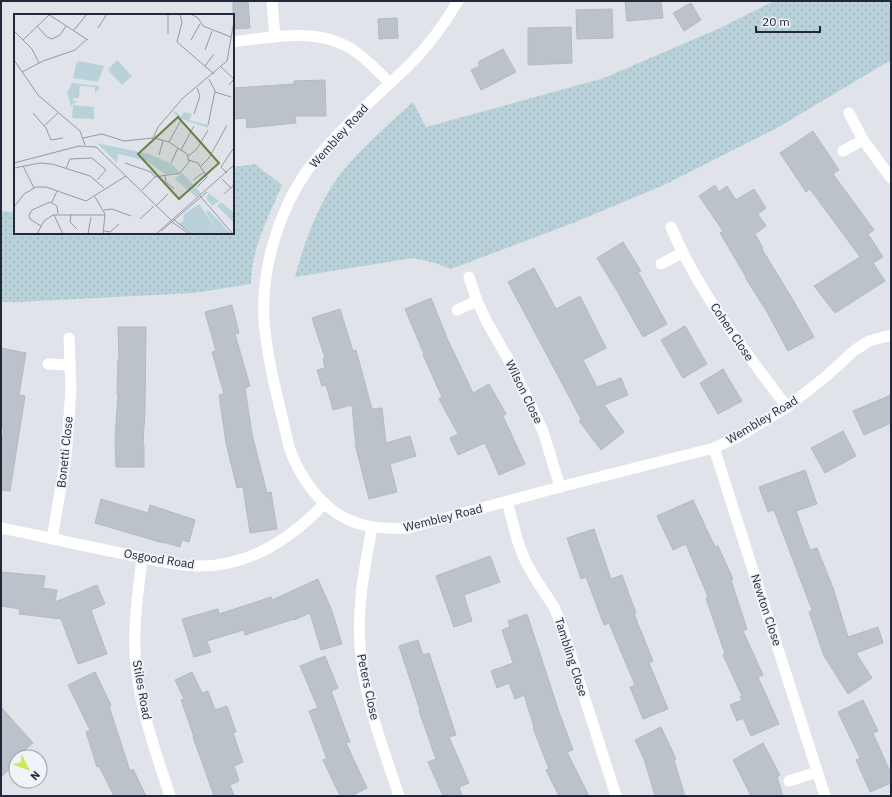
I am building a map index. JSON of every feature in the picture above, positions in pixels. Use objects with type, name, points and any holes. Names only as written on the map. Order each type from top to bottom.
[{"type":"street","points":[[272,1],[275,36]]},
{"type":"street","name":"Wembley Road","points":[[458,1],[433,38],[416,58],[359,113],[308,169],[298,186],[278,230],[267,267],[264,318],[268,354],[289,448],[301,475],[325,503],[334,511],[353,522],[372,527],[391,529],[408,528],[560,487],[714,448],[741,435],[787,407],[824,378],[855,350],[869,341],[891,335]]},
{"type":"street","points":[[234,42],[275,36],[297,35],[317,37],[341,43],[365,59],[390,83]]},
{"type":"street","points":[[849,113],[864,140],[891,178]]},
{"type":"street","points":[[843,151],[864,140]]},
{"type":"street","name":"Cohen Close","points":[[671,227],[682,253],[733,337],[787,407]]},
{"type":"street","points":[[661,264],[682,253]]},
{"type":"street","name":"Wilson Close","points":[[469,278],[477,301],[531,403],[543,430],[560,487]]},
{"type":"street","points":[[457,310],[477,301]]},
{"type":"street","name":"Bonetti Close","points":[[52,539],[66,457],[71,390],[69,338]]},
{"type":"street","points":[[48,364],[70,364]]},
{"type":"street","name":"Newton Close","points":[[714,448],[825,796]]},
{"type":"street","name":"Tambling Close","points":[[507,501],[517,539],[524,558],[533,575],[554,607],[561,624],[616,796]]},
{"type":"street","name":"Osgood Road","points":[[1,528],[175,564],[212,566],[242,560],[269,548],[300,527],[325,503]]},
{"type":"street","name":"Peters Close","points":[[372,527],[361,592],[360,645],[362,667],[370,708],[399,796]]},
{"type":"street","name":"Stiles Road","points":[[142,558],[135,618],[136,671],[148,726],[170,796]]},
{"type":"street","points":[[789,781],[817,772]]},
{"type":"shaded area","points":[[774,1],[891,1],[891,60],[777,128],[664,185],[573,223],[451,269],[435,263],[413,258],[295,277],[310,232],[330,189],[358,154],[413,102],[426,127],[604,78],[718,29]]},
{"type":"shaded area","points":[[255,164],[282,185],[257,245],[251,284],[194,293],[1,302],[1,211],[14,212],[14,234],[234,234],[234,167]]},
{"type":"building","points":[[233,1],[248,1],[250,28],[234,29]]},
{"type":"building","points":[[625,1],[661,1],[663,18],[627,21]]},
{"type":"building","points":[[691,3],[701,20],[684,31],[673,13]]},
{"type":"building","points":[[612,9],[613,38],[577,39],[576,10]]},
{"type":"building","points":[[397,18],[398,38],[379,39],[378,19]]},
{"type":"building","points":[[571,27],[572,63],[528,65],[528,28]]},
{"type":"building","points":[[503,49],[516,72],[481,90],[471,70],[480,66],[478,62]]},
{"type":"building","points":[[325,80],[326,116],[295,116],[296,123],[247,128],[246,118],[234,119],[234,88],[294,84],[294,81]]},
{"type":"building","points":[[813,131],[839,170],[833,174],[874,230],[868,234],[883,257],[873,263],[885,281],[835,313],[814,286],[860,257],[810,189],[806,192],[780,153]]},
{"type":"building","points":[[715,185],[719,192],[727,186],[736,200],[754,189],[766,208],[758,214],[766,226],[755,234],[763,248],[762,249],[814,337],[788,351],[767,312],[720,233],[723,231],[699,196]]},
{"type":"building","points":[[623,242],[641,271],[638,272],[667,324],[643,337],[597,258]]},
{"type":"building","points":[[534,268],[556,309],[580,296],[606,348],[583,360],[597,387],[621,378],[628,395],[604,405],[624,432],[601,450],[579,421],[581,419],[508,282]]},
{"type":"building","points":[[431,298],[447,338],[473,393],[489,384],[506,414],[503,416],[525,464],[499,475],[485,443],[458,455],[450,438],[458,434],[439,399],[442,397],[423,355],[424,354],[405,309]]},
{"type":"building","points":[[232,305],[239,333],[235,334],[250,386],[245,388],[252,434],[267,493],[271,492],[277,529],[250,533],[243,487],[237,488],[226,443],[219,395],[224,394],[212,352],[216,351],[205,312]]},
{"type":"building","points":[[340,309],[353,351],[356,350],[372,409],[382,408],[386,443],[410,436],[416,456],[390,464],[397,492],[369,499],[356,448],[352,405],[333,410],[326,385],[322,386],[317,370],[325,368],[323,359],[325,358],[312,318]]},
{"type":"building","points":[[685,326],[707,364],[683,378],[661,340]]},
{"type":"building","points":[[118,327],[146,327],[143,446],[144,467],[116,467],[115,439],[119,359]]},
{"type":"building","points":[[1,348],[26,353],[19,395],[25,396],[10,491],[1,490],[1,447],[4,429],[1,428]]},
{"type":"building","points":[[723,369],[742,401],[718,414],[700,383]]},
{"type":"building","points":[[891,395],[891,423],[864,435],[853,411]]},
{"type":"building","points":[[843,431],[856,456],[825,473],[811,448]]},
{"type":"building","points":[[805,470],[817,504],[796,511],[810,550],[817,548],[833,588],[848,637],[878,627],[883,643],[856,653],[872,678],[848,694],[824,656],[809,612],[812,610],[774,510],[768,512],[759,487]]},
{"type":"building","points":[[101,499],[148,513],[150,505],[195,520],[189,542],[182,540],[180,547],[95,523]]},
{"type":"building","points":[[693,500],[715,547],[718,546],[733,579],[731,580],[747,629],[743,631],[763,675],[758,677],[779,724],[751,736],[743,718],[737,721],[730,705],[742,700],[740,697],[742,696],[723,655],[725,654],[706,598],[708,597],[686,544],[673,550],[657,516]]},
{"type":"building","points":[[594,529],[611,579],[622,575],[636,613],[634,614],[653,661],[649,663],[668,709],[643,719],[630,687],[635,685],[609,623],[604,625],[586,577],[581,579],[567,538]]},
{"type":"building","points":[[490,556],[500,582],[464,595],[472,621],[454,627],[436,576]]},
{"type":"building","points":[[1,572],[45,576],[43,588],[57,590],[55,602],[97,585],[105,604],[91,610],[107,654],[78,664],[61,619],[19,614],[20,609],[1,606]]},
{"type":"building","points":[[318,579],[332,611],[342,644],[321,650],[310,613],[294,620],[245,635],[244,630],[207,641],[211,652],[194,657],[182,619],[218,609],[219,614],[271,597],[272,600]]},
{"type":"building","points":[[527,614],[573,750],[567,752],[589,796],[559,796],[546,770],[549,769],[533,728],[534,727],[524,695],[515,699],[509,683],[497,688],[491,671],[513,663],[502,630],[510,627],[508,621]]},
{"type":"building","points":[[418,640],[423,655],[429,653],[456,735],[449,737],[469,783],[459,787],[462,796],[443,796],[428,762],[436,759],[419,711],[420,710],[399,646]]},
{"type":"building","points":[[325,656],[338,688],[331,691],[350,742],[346,743],[367,788],[351,796],[340,796],[323,760],[327,759],[309,711],[318,708],[300,666]]},
{"type":"building","points":[[95,672],[111,705],[109,706],[130,771],[133,769],[146,796],[114,796],[99,766],[97,767],[86,732],[90,730],[68,685]]},
{"type":"building","points":[[192,672],[202,693],[208,691],[215,710],[227,706],[236,732],[233,733],[243,762],[234,766],[239,781],[230,785],[234,796],[214,796],[193,737],[181,700],[184,699],[175,680]]},
{"type":"building","points":[[863,700],[878,731],[873,733],[891,774],[891,783],[870,792],[856,760],[860,758],[838,712]]},
{"type":"building","points":[[1,707],[33,743],[26,749],[8,749],[8,770],[1,777]]},
{"type":"building","points":[[661,727],[676,759],[674,760],[685,796],[655,796],[644,759],[635,740]]},
{"type":"building","points":[[763,743],[780,775],[777,777],[783,796],[751,796],[733,760]]}]
